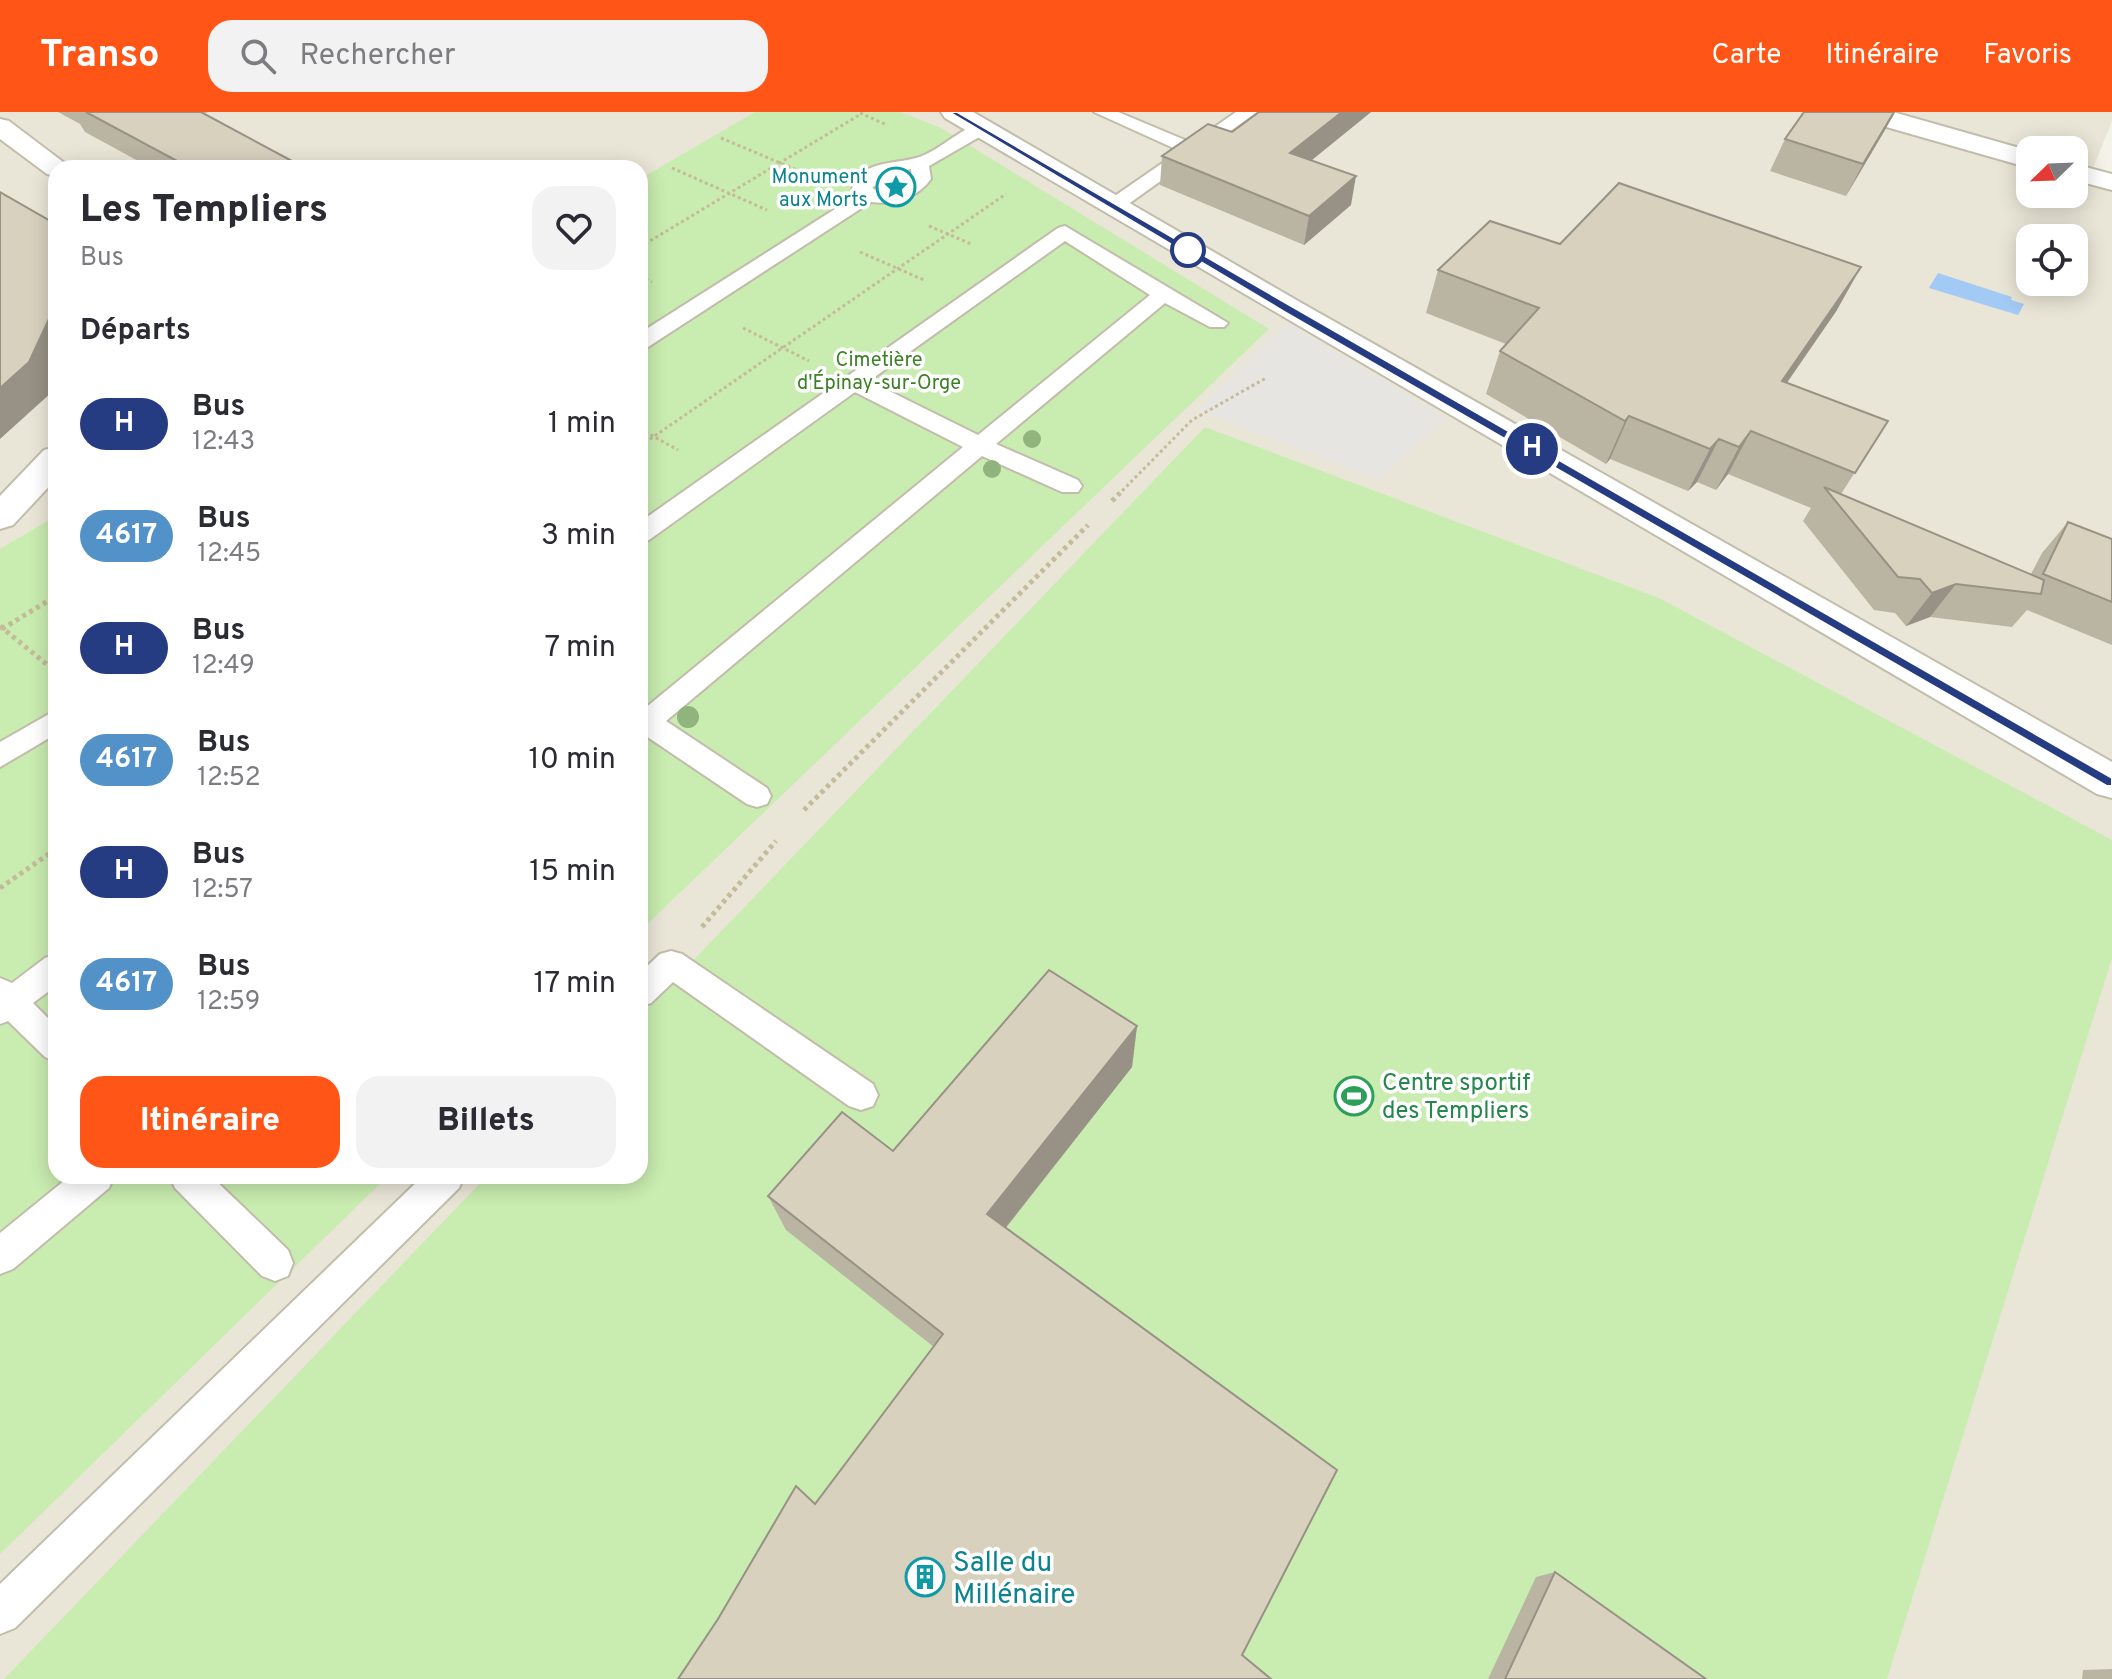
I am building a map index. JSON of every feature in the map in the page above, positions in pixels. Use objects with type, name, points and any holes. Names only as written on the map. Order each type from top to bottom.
[{"type":"street","points":[[1864,112],[2016,156]]},
{"type":"street","points":[[968,120],[2112,782]]},
{"type":"street","points":[[0,127],[48,162]]},
{"type":"street","points":[[0,517],[48,466]]},
{"type":"lane","points":[[1103,112],[1194,150]]},
{"type":"lane","points":[[1113,206],[1248,112]]},
{"type":"lane","points":[[868,196],[862,189],[870,176],[895,165],[919,164],[968,120]]},
{"type":"lane","points":[[648,337],[868,196],[889,198],[903,195],[922,179],[919,164]]},
{"type":"lane","points":[[648,528],[1065,232],[1163,294],[1217,323]]},
{"type":"lane","points":[[648,717],[1163,294]]},
{"type":"lane","points":[[853,382],[980,446],[1070,486]]},
{"type":"lane","points":[[0,756],[48,725]]},
{"type":"lane","points":[[648,726],[757,796]]},
{"type":"lane","points":[[648,986],[671,964],[861,1095]]},
{"type":"lane","points":[[48,973],[3,1001],[48,1040]]},
{"type":"lane","points":[[0,1256],[87,1184]]},
{"type":"lane","points":[[195,1184],[275,1263]]},
{"type":"lane","points":[[0,1613],[439,1184]]},
{"type":"path","points":[[648,242],[861,114]]},
{"type":"path","points":[[648,441],[1007,194]]},
{"type":"path","points":[[1103,510],[1192,420],[1266,378]]},
{"type":"path","points":[[803,812],[1092,521]]},
{"type":"path","points":[[48,601],[1,628],[48,666]]},
{"type":"path","points":[[671,964],[782,834]]},
{"type":"path","points":[[0,888],[48,855]]},
{"type":"shaded area","name":"Centre sportif des Templiers","points":[[0,112],[2112,112],[2112,121],[2090,176],[2112,182],[2112,1679],[0,1679]]},
{"type":"shaded area","points":[[1287,322],[1446,418],[1380,480],[1198,410]]},
{"type":"green space","name":"Cimetière d'Épinay-sur-Orge","points":[[755,112],[901,112],[941,128],[1269,329],[648,923],[648,174]]},
{"type":"green space","name":"Centre sportif des Templiers","points":[[1205,427],[1659,598],[2112,840],[2112,958],[1887,1679],[4,1679],[479,1184],[648,1184],[648,1008]]},
{"type":"green space","points":[[48,521],[48,1184],[380,1184],[0,1554],[0,549]]},
{"type":"water","points":[[1938,273],[2012,297],[2011,300],[2024,304],[2018,315],[1929,288]]},
{"type":"building","points":[[86,112],[201,112],[290,160],[175,160]]},
{"type":"building","points":[[1259,112],[1342,112],[1290,153],[1356,176],[1309,216],[1162,156],[1208,124],[1232,132]]},
{"type":"building","points":[[1804,112],[1894,112],[1863,164],[1785,139]]},
{"type":"building","points":[[1619,183],[1861,267],[1782,381],[1888,421],[1855,473],[1751,431],[1739,447],[1719,439],[1710,449],[1629,416],[1625,421],[1500,351],[1539,308],[1438,270],[1490,221],[1560,244]]},
{"type":"building","points":[[0,192],[48,220],[48,321],[29,362],[0,388]]},
{"type":"building","points":[[1824,487],[2044,580],[2041,594],[1956,584],[1932,593],[1920,579],[1898,577]]},
{"type":"building","points":[[2068,522],[2112,539],[2112,602],[2043,574]]},
{"type":"building","points":[[1049,970],[1137,1026],[987,1214],[1337,1470],[1242,1655],[1271,1679],[678,1679],[718,1619],[796,1486],[815,1504],[943,1334],[768,1196],[842,1112],[893,1151]]},
{"type":"building","points":[[1555,1572],[1706,1679],[1505,1679]]},
{"type":"bus line","name":"H","points":[[954,112],[1287,308],[2112,782]]},
{"type":"place","name":"Monument aux Morts","points":[[896,187]]},
{"type":"place","name":"Centre sportif des Templiers","points":[[1354,1096]]},
{"type":"place","name":"Salle du Millénaire","points":[[925,1577]]}]
